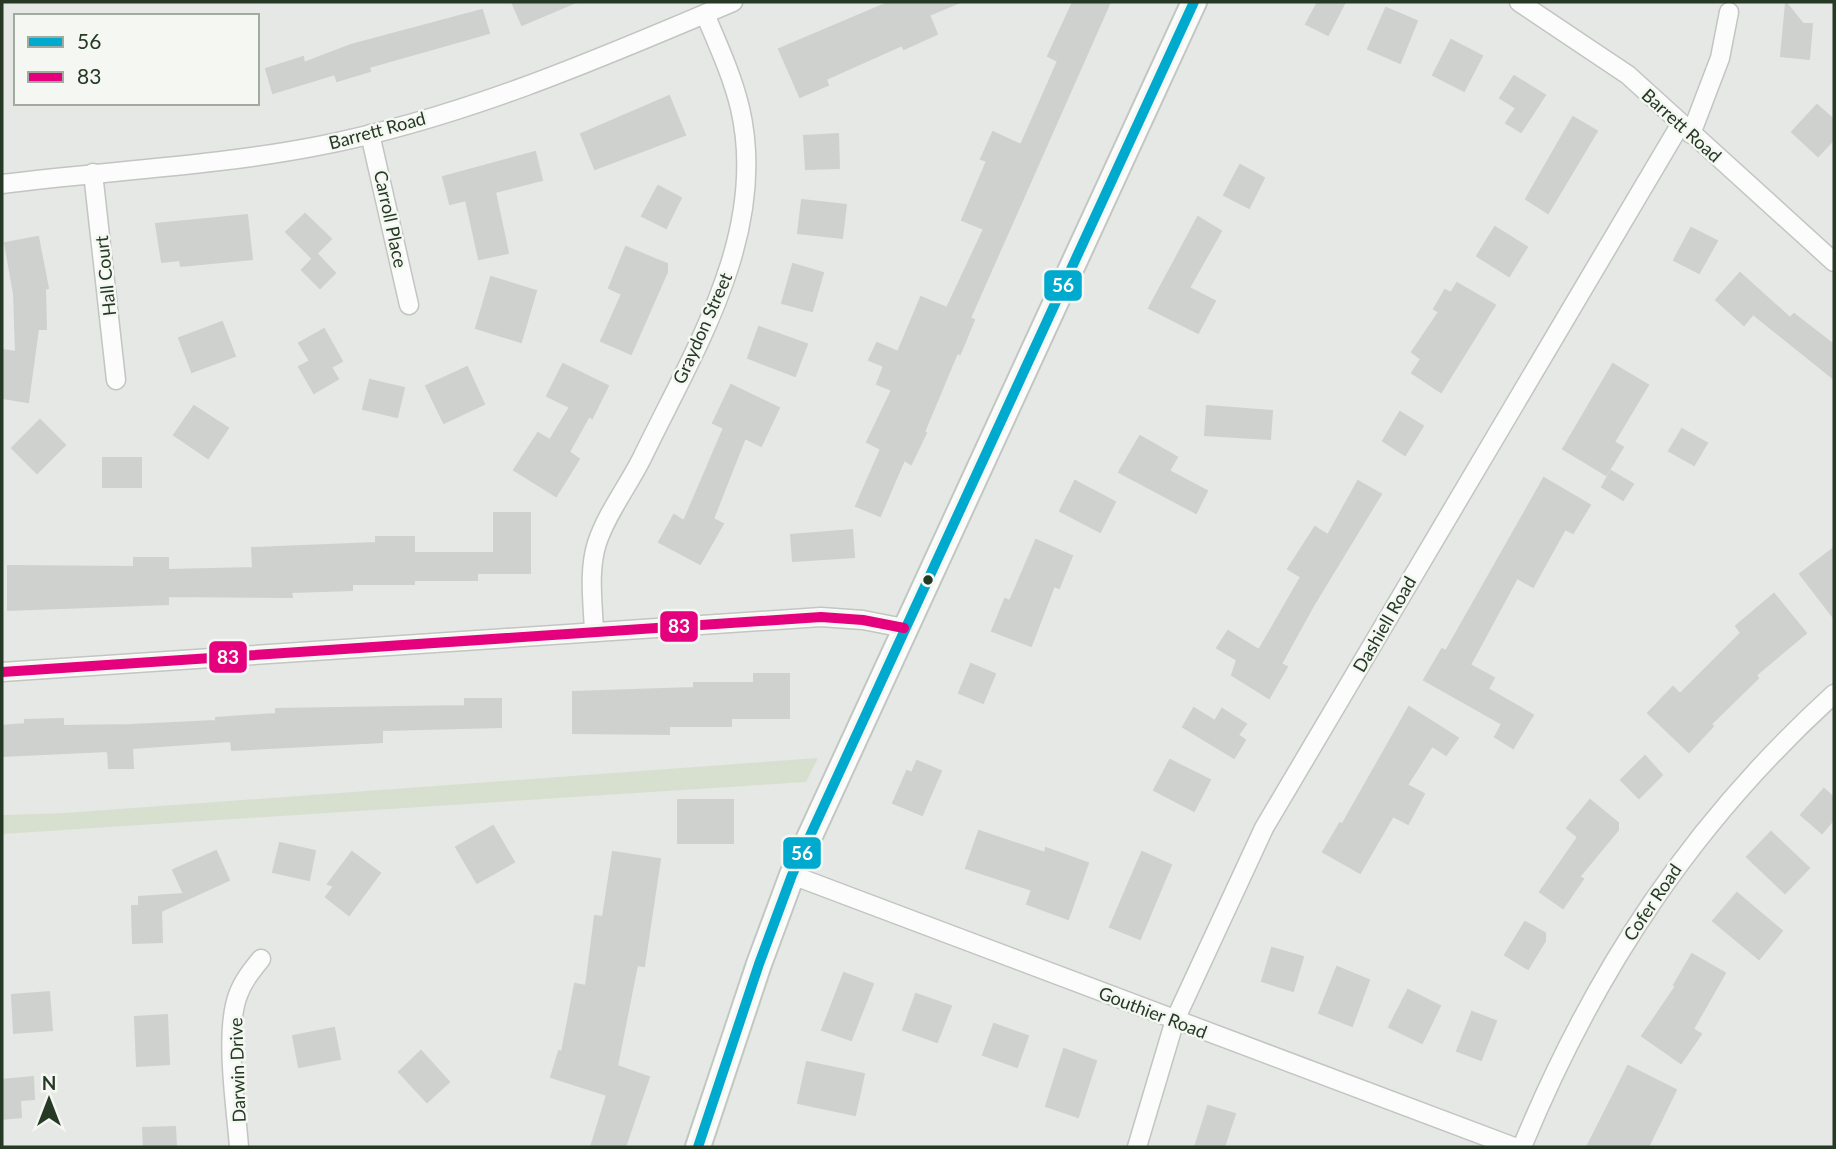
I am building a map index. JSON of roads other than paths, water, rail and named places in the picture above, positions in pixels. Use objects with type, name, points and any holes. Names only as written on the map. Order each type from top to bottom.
[{"type":"main road","points":[[698,1147],[759,964],[792,875],[1194,2]]},
{"type":"street","name":"Barrett Road","points":[[2,184],[269,154],[370,134],[512,92],[733,2]]},
{"type":"street","name":"Barrett Road","points":[[1519,2],[1628,75],[1834,262]]},
{"type":"street","name":"Dashiell Road","points":[[1137,1147],[1175,1020],[1264,828],[1686,130],[1720,58],[1729,12]]},
{"type":"street","name":"Graydon Street","points":[[594,632],[592,565],[597,542],[631,481],[689,361],[729,270],[741,231],[746,190],[746,152],[740,109],[729,71],[705,14]]},
{"type":"street","name":"Carroll Place","points":[[370,134],[409,305]]},
{"type":"street","name":"Hall Court","points":[[93,173],[116,380]]},
{"type":"street","points":[[2,672],[821,617],[863,620],[904,628]]},
{"type":"street","name":"Cofer Road","points":[[1522,1147],[1549,1082],[1595,992],[1668,876],[1754,774],[1834,694]]},
{"type":"street","name":"Gouthier Road","points":[[792,875],[1514,1147]]},
{"type":"street","name":"Darwin Drive","points":[[239,1147],[233,1018],[237,997],[246,977],[261,959]]}]
